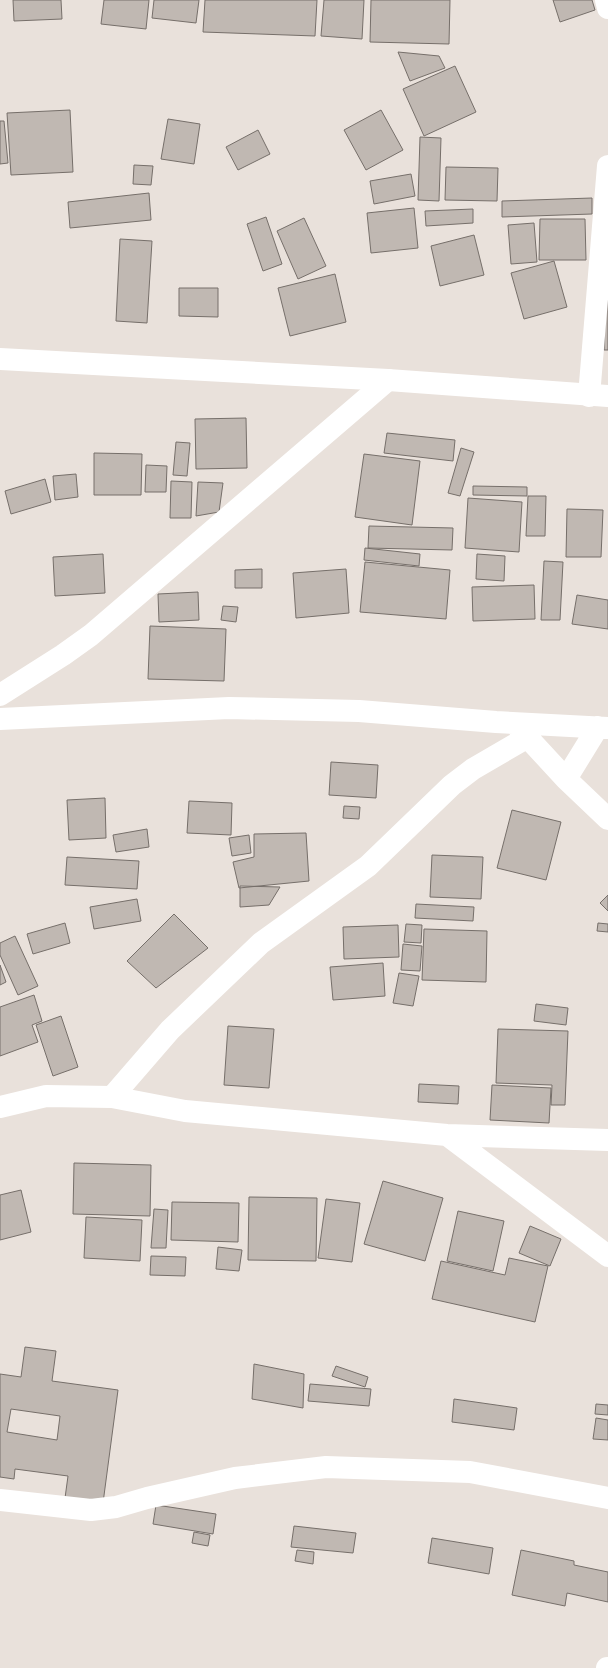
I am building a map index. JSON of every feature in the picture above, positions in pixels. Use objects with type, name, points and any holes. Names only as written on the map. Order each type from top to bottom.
[{"type":"street","points":[[606,0],[608,8]]},
{"type":"street","points":[[0,360],[388,380],[598,396],[608,166]]},
{"type":"street","points":[[0,695],[63,655],[91,635],[388,380]]},
{"type":"street","points":[[0,719],[229,708],[359,711],[521,730],[603,728]]},
{"type":"street","points":[[566,779],[603,728]]},
{"type":"street","points":[[521,730],[566,779],[608,819]]},
{"type":"street","points":[[112,1097],[170,1030],[261,943],[368,866],[452,785],[521,730]]},
{"type":"street","points":[[0,1107],[46,1096],[112,1097],[185,1111],[447,1136],[608,1140]]},
{"type":"street","points":[[447,1136],[608,1256]]},
{"type":"street","points":[[0,1500],[91,1510],[116,1507],[147,1498],[235,1478],[326,1467],[470,1472],[608,1498]]},
{"type":"building","points":[[13,0],[61,0],[62,19],[14,21]]},
{"type":"building","points":[[104,0],[149,0],[146,29],[101,24]]},
{"type":"building","points":[[154,0],[199,0],[196,23],[152,18]]},
{"type":"building","points":[[205,0],[317,0],[315,36],[203,32]]},
{"type":"building","points":[[324,0],[364,0],[362,39],[321,36]]},
{"type":"building","points":[[371,0],[450,0],[449,44],[370,42]]},
{"type":"building","points":[[553,0],[592,0],[595,10],[560,22]]},
{"type":"building","points":[[398,52],[439,56],[445,68],[410,81]]},
{"type":"building","points":[[455,66],[476,112],[424,136],[403,89]]},
{"type":"building","points":[[70,110],[73,172],[11,175],[7,113]]},
{"type":"building","points":[[381,110],[403,150],[366,170],[344,130]]},
{"type":"building","points":[[168,119],[200,124],[194,164],[161,159]]},
{"type":"building","points":[[0,121],[4,121],[8,163],[0,164]]},
{"type":"building","points":[[258,130],[270,154],[238,170],[226,147]]},
{"type":"building","points":[[420,137],[441,138],[439,201],[418,200]]},
{"type":"building","points":[[134,165],[153,166],[151,185],[133,184]]},
{"type":"building","points":[[446,167],[498,168],[497,201],[445,200]]},
{"type":"building","points":[[411,174],[415,196],[374,204],[370,181]]},
{"type":"building","points":[[149,193],[151,220],[70,228],[68,202]]},
{"type":"building","points":[[592,198],[592,214],[502,217],[502,201]]},
{"type":"building","points":[[414,208],[418,248],[371,253],[367,213]]},
{"type":"building","points":[[473,209],[473,223],[426,226],[425,211]]},
{"type":"building","points":[[266,217],[282,264],[263,271],[247,224]]},
{"type":"building","points":[[304,218],[326,266],[298,279],[277,231]]},
{"type":"building","points":[[540,219],[585,219],[586,260],[539,260]]},
{"type":"building","points":[[534,223],[537,262],[511,264],[508,225]]},
{"type":"building","points":[[474,235],[484,275],[440,286],[431,246]]},
{"type":"building","points":[[120,239],[152,241],[147,323],[116,321]]},
{"type":"building","points":[[554,261],[567,307],[524,319],[511,273]]},
{"type":"building","points":[[335,274],[346,322],[290,336],[278,288]]},
{"type":"building","points":[[606,276],[608,276],[608,350],[604,350]]},
{"type":"building","points":[[179,288],[218,288],[218,317],[179,316]]},
{"type":"building","points":[[246,418],[247,468],[196,469],[195,419]]},
{"type":"building","points":[[387,433],[455,440],[453,461],[384,453]]},
{"type":"building","points":[[176,442],[190,443],[187,476],[173,475]]},
{"type":"building","points":[[461,448],[474,452],[460,496],[448,493]]},
{"type":"building","points":[[94,453],[142,454],[141,495],[94,495]]},
{"type":"building","points":[[364,454],[420,461],[412,525],[355,517]]},
{"type":"building","points":[[146,465],[167,466],[166,492],[145,492]]},
{"type":"building","points":[[76,474],[78,497],[55,500],[53,476]]},
{"type":"building","points":[[45,479],[51,502],[11,514],[5,491]]},
{"type":"building","points":[[171,481],[192,482],[191,518],[170,518]]},
{"type":"building","points":[[198,482],[223,483],[219,512],[196,516]]},
{"type":"building","points":[[473,486],[527,487],[527,496],[473,495]]},
{"type":"building","points":[[528,496],[546,496],[545,536],[526,536]]},
{"type":"building","points":[[468,498],[522,502],[519,552],[465,548]]},
{"type":"building","points":[[567,509],[603,510],[601,557],[566,557]]},
{"type":"building","points":[[369,526],[453,528],[452,550],[368,548]]},
{"type":"building","points":[[365,548],[420,554],[419,566],[364,560]]},
{"type":"building","points":[[103,554],[105,593],[55,596],[53,557]]},
{"type":"building","points":[[477,554],[505,556],[504,581],[476,579]]},
{"type":"building","points":[[544,561],[563,562],[560,620],[541,620]]},
{"type":"building","points":[[365,562],[450,570],[446,619],[360,612]]},
{"type":"building","points":[[262,569],[262,588],[235,588],[235,570]]},
{"type":"building","points":[[346,569],[349,613],[296,618],[293,573]]},
{"type":"building","points":[[534,585],[535,619],[473,621],[472,587]]},
{"type":"building","points":[[198,592],[199,620],[159,622],[158,594]]},
{"type":"building","points":[[577,595],[608,600],[608,629],[572,624]]},
{"type":"building","points":[[223,606],[238,607],[236,622],[221,620]]},
{"type":"building","points":[[150,626],[226,629],[224,681],[148,679]]},
{"type":"building","points":[[331,762],[378,765],[376,798],[329,795]]},
{"type":"building","points":[[105,798],[106,838],[69,840],[67,800]]},
{"type":"building","points":[[189,801],[232,803],[231,835],[187,833]]},
{"type":"building","points":[[344,806],[360,807],[359,819],[343,818]]},
{"type":"building","points":[[512,810],[561,822],[546,880],[497,868]]},
{"type":"building","points":[[147,829],[149,847],[116,852],[113,835]]},
{"type":"building","points":[[306,833],[309,881],[239,888],[233,862],[254,857],[254,834]]},
{"type":"building","points":[[249,835],[251,853],[232,856],[229,838]]},
{"type":"building","points":[[432,855],[483,857],[481,899],[430,897]]},
{"type":"building","points":[[67,857],[139,861],[137,889],[65,885]]},
{"type":"building","points":[[240,886],[280,887],[269,905],[240,907]]},
{"type":"building","points":[[608,895],[608,911],[600,903]]},
{"type":"building","points":[[137,899],[141,921],[94,929],[90,907]]},
{"type":"building","points":[[416,904],[474,907],[473,921],[415,918]]},
{"type":"building","points":[[174,914],[208,948],[156,988],[127,961]]},
{"type":"building","points":[[65,923],[70,943],[33,954],[27,934]]},
{"type":"building","points":[[598,923],[608,924],[608,932],[597,931]]},
{"type":"building","points":[[406,924],[422,925],[421,943],[404,942]]},
{"type":"building","points":[[398,925],[399,957],[344,959],[343,927]]},
{"type":"building","points":[[424,929],[487,931],[486,982],[422,980]]},
{"type":"building","points":[[15,936],[38,986],[18,995],[0,955],[0,943]]},
{"type":"building","points":[[403,944],[422,946],[420,971],[401,970]]},
{"type":"building","points":[[383,963],[385,996],[333,1000],[330,967]]},
{"type":"building","points":[[0,965],[6,982],[0,985]]},
{"type":"building","points":[[399,973],[419,976],[413,1006],[393,1003]]},
{"type":"building","points":[[34,995],[42,1021],[32,1025],[38,1042],[0,1056],[0,1007]]},
{"type":"building","points":[[536,1004],[568,1008],[566,1025],[534,1021]]},
{"type":"building","points":[[61,1016],[78,1067],[53,1076],[36,1025]]},
{"type":"building","points":[[228,1026],[274,1029],[269,1088],[224,1085]]},
{"type":"building","points":[[498,1029],[568,1031],[565,1105],[551,1105],[552,1085],[496,1083]]},
{"type":"building","points":[[419,1084],[459,1086],[458,1104],[418,1102]]},
{"type":"building","points":[[492,1085],[551,1088],[549,1123],[490,1120]]},
{"type":"building","points":[[74,1163],[151,1165],[150,1216],[73,1214]]},
{"type":"building","points":[[383,1181],[443,1198],[425,1261],[364,1244]]},
{"type":"building","points":[[21,1190],[31,1232],[0,1240],[0,1195]]},
{"type":"building","points":[[249,1197],[317,1198],[316,1261],[248,1260]]},
{"type":"building","points":[[326,1199],[360,1203],[352,1262],[318,1258]]},
{"type":"building","points":[[172,1202],[239,1203],[238,1242],[171,1240]]},
{"type":"building","points":[[154,1209],[168,1210],[166,1248],[151,1248]]},
{"type":"building","points":[[458,1211],[504,1221],[493,1271],[447,1261]]},
{"type":"building","points":[[86,1217],[142,1220],[140,1261],[84,1258]]},
{"type":"building","points":[[530,1226],[561,1239],[550,1266],[519,1253]]},
{"type":"building","points":[[218,1247],[242,1250],[239,1271],[216,1269]]},
{"type":"building","points":[[151,1256],[186,1257],[185,1276],[150,1275]]},
{"type":"building","points":[[509,1258],[548,1266],[535,1322],[432,1299],[441,1261],[505,1275]]},
{"type":"building","points":[[25,1347],[56,1351],[52,1381],[118,1390],[103,1503],[65,1498],[68,1476],[15,1469],[14,1479],[0,1477],[0,1374],[21,1377]],"holes":[[[11,1409],[60,1416],[57,1440],[7,1432]]]},
{"type":"building","points":[[254,1364],[304,1374],[303,1408],[252,1399]]},
{"type":"building","points":[[336,1366],[368,1377],[365,1387],[332,1376]]},
{"type":"building","points":[[310,1384],[371,1389],[369,1406],[308,1401]]},
{"type":"building","points":[[454,1399],[517,1408],[514,1430],[452,1422]]},
{"type":"building","points":[[596,1404],[608,1405],[608,1415],[595,1414]]},
{"type":"building","points":[[596,1418],[608,1420],[608,1440],[593,1439]]},
{"type":"building","points":[[156,1505],[216,1514],[213,1534],[153,1524]]},
{"type":"building","points":[[294,1526],[356,1533],[353,1553],[291,1547]]},
{"type":"building","points":[[194,1532],[210,1535],[208,1546],[192,1543]]},
{"type":"building","points":[[432,1538],[493,1548],[489,1574],[428,1563]]},
{"type":"building","points":[[297,1550],[314,1552],[313,1564],[295,1561]]},
{"type":"building","points":[[521,1550],[574,1561],[574,1565],[608,1572],[608,1602],[567,1593],[565,1606],[512,1595]]}]
